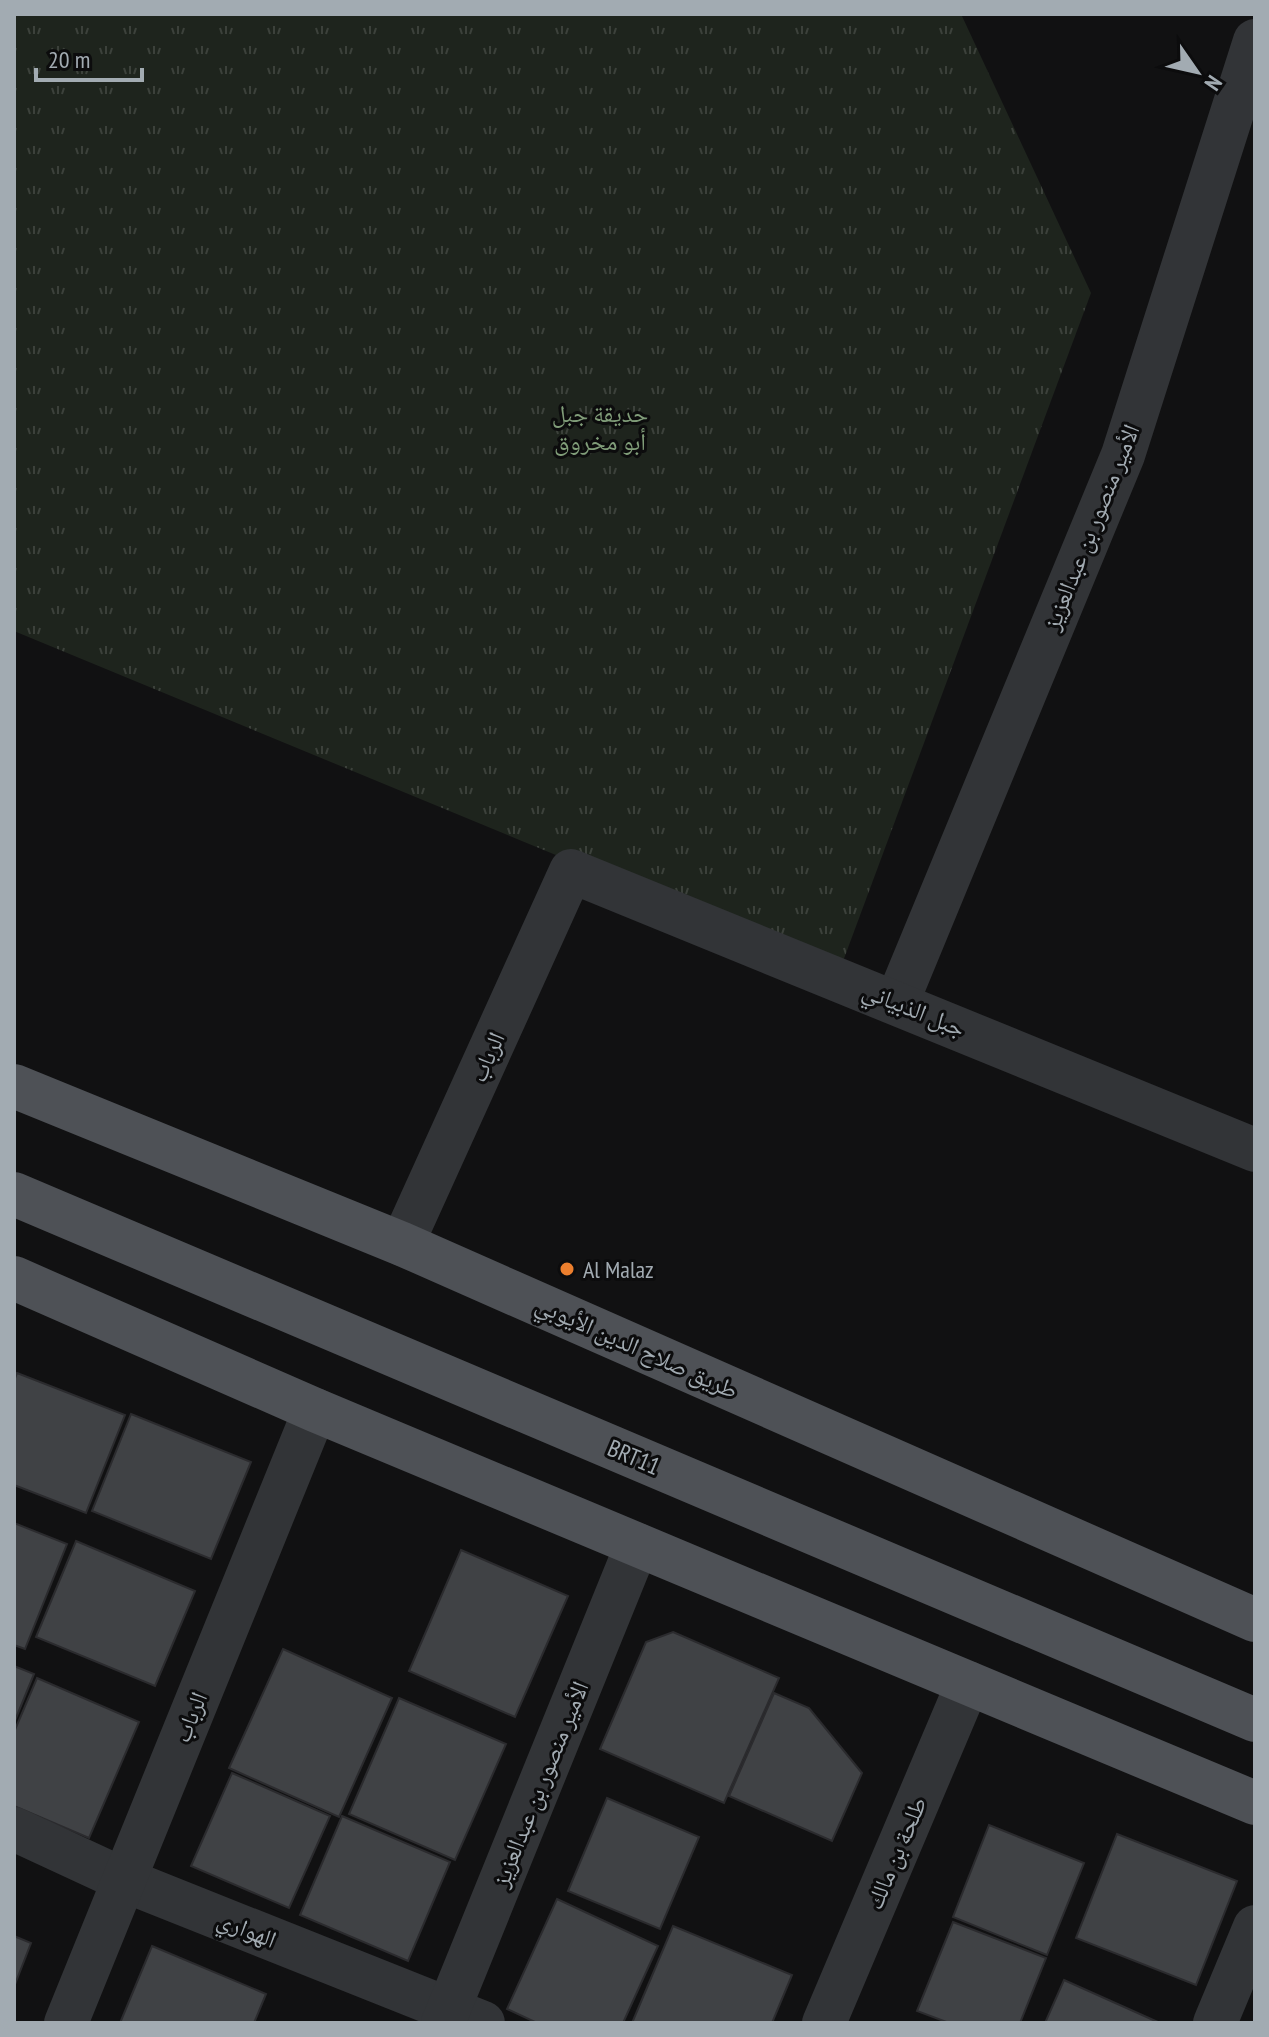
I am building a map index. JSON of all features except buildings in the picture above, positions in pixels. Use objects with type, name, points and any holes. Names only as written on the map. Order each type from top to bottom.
[{"type":"main road","name":"طريق صلاح الدين الأيوبي","points":[[14,1086],[402,1244],[1255,1620]]},
{"type":"main road","name":"BRT11","points":[[14,1194],[1255,1720]]},
{"type":"main road","points":[[14,1278],[315,1410],[1255,1803]]},
{"type":"street","name":"الأمير منصور بن عبدالعزيز","points":[[897,1002],[1123,455],[1255,41]]},
{"type":"street","name":"جبل الذبياني","points":[[571,871],[1255,1150]]},
{"type":"street","name":"الرباب","points":[[402,1244],[571,871]]},
{"type":"street","name":"الرباب","points":[[66,2023],[315,1410]]},
{"type":"street","name":"الأمير منصور بن عبدالعزيز","points":[[458,2018],[637,1545]]},
{"type":"street","name":"طلحة بن مالك","points":[[824,2023],[968,1683]]},
{"type":"street","name":"الهواري","points":[[14,1829],[124,1880],[458,2018]]},
{"type":"street","points":[[1215,2023],[1255,1927]]},
{"type":"green space","name":"حديقة جبل أبو مخروق","points":[[14,14],[961,14],[1091,293],[839,972],[14,631]]},
{"type":"place","name":"Al Malaz","points":[[567,1269]]}]
